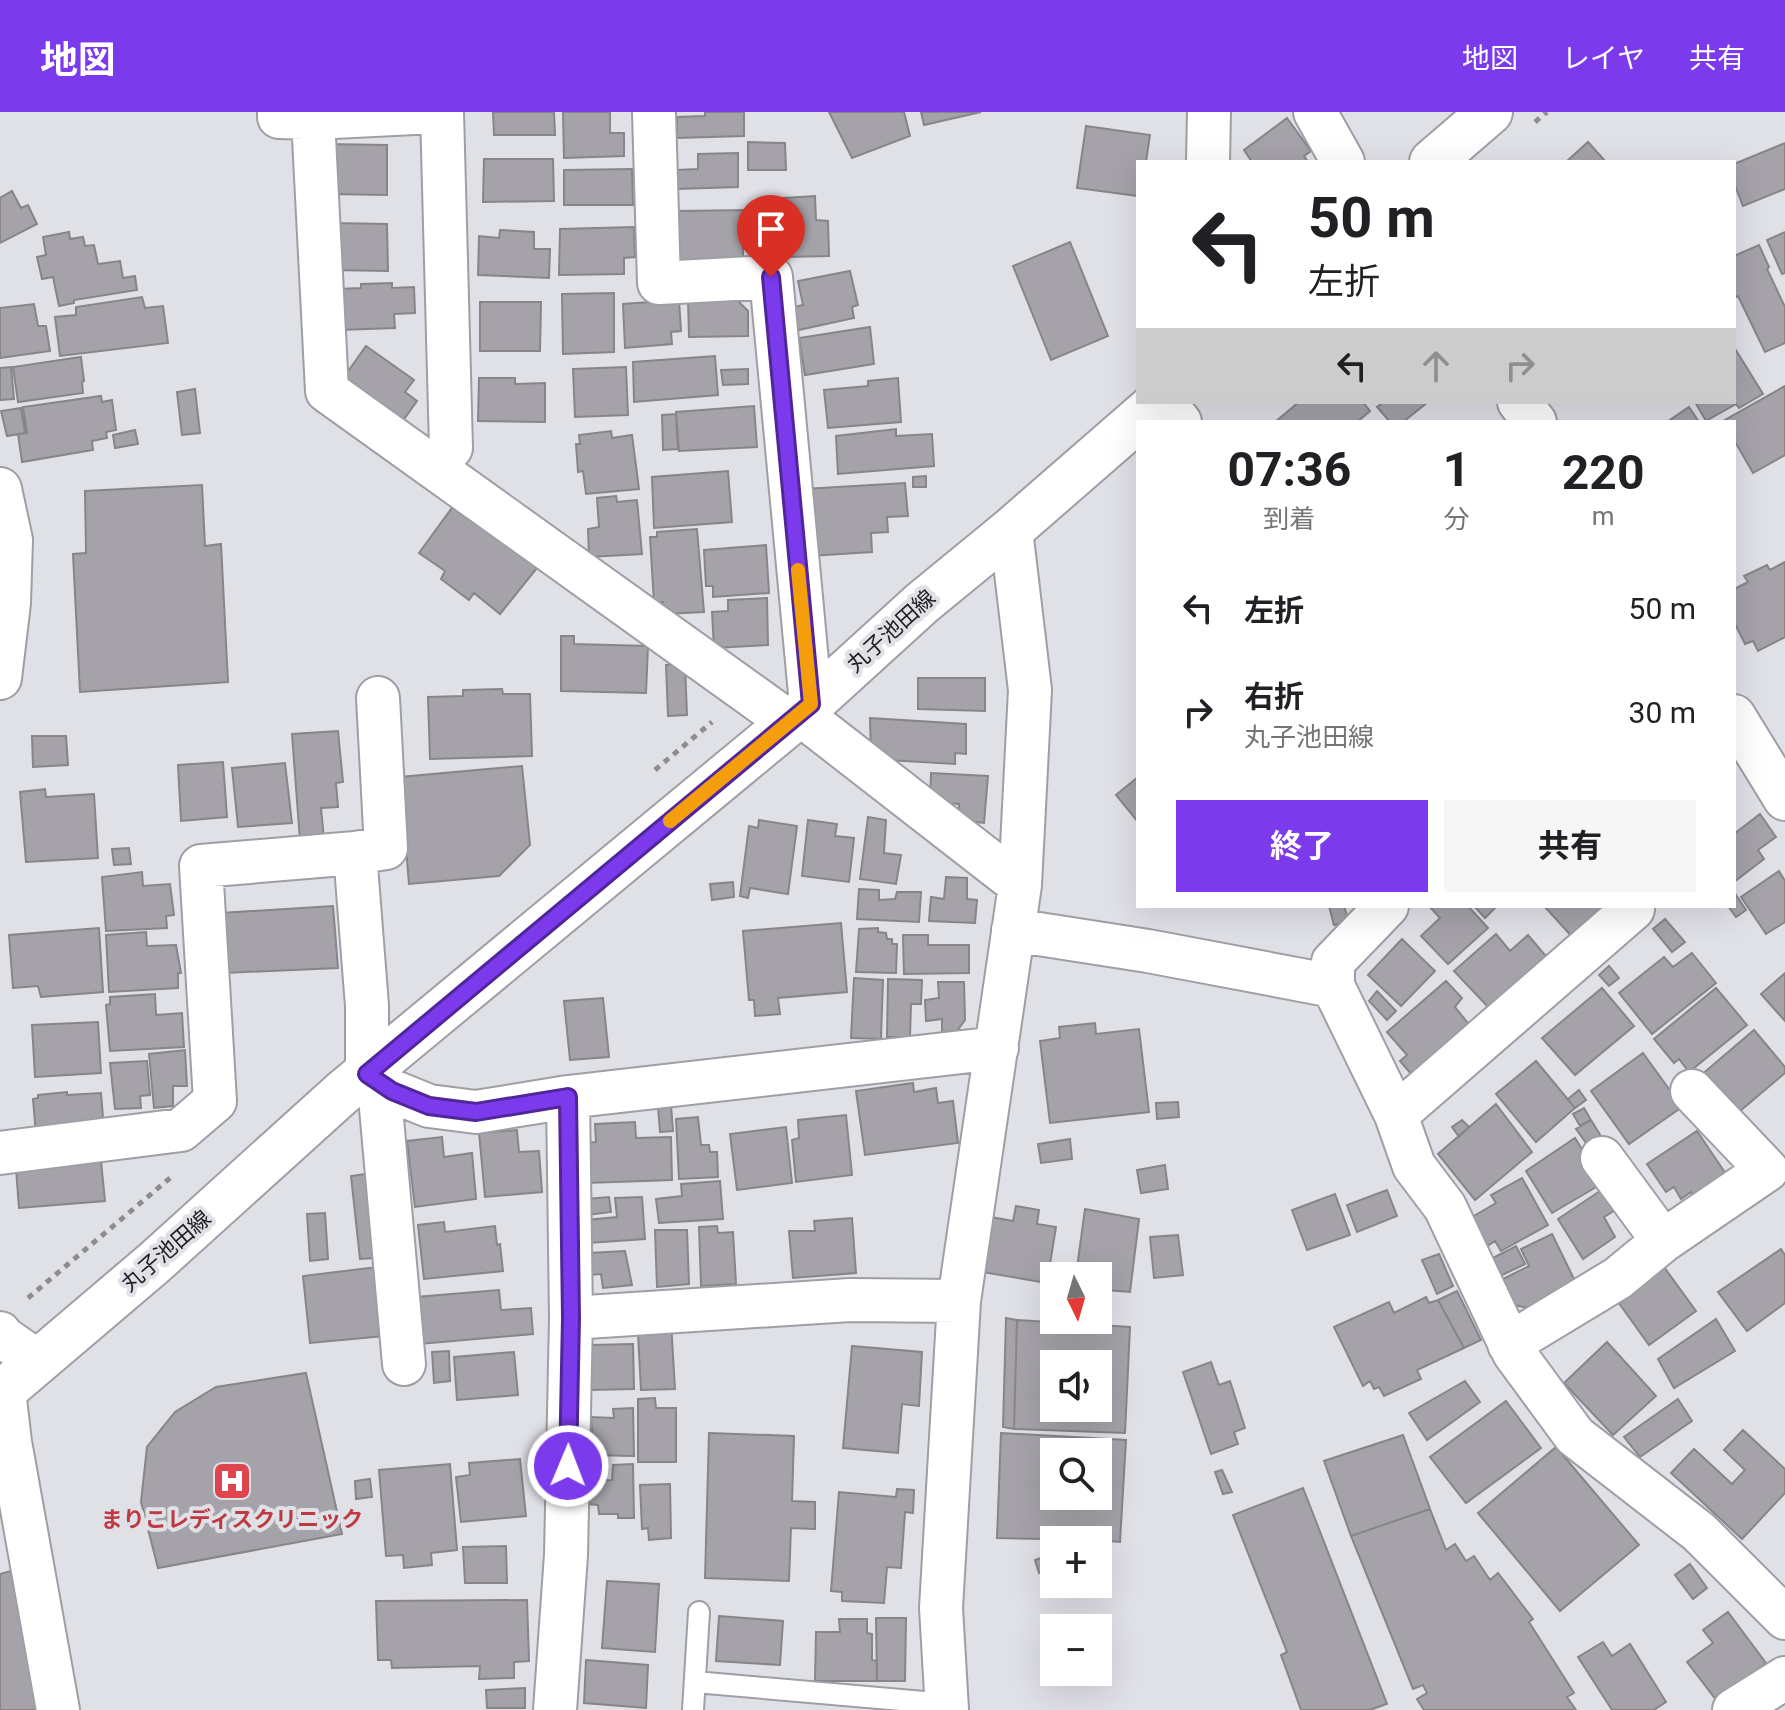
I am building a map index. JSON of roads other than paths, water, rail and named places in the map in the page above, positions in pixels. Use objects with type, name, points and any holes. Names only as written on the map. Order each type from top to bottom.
[{"type":"street","points":[[435,112],[296,115],[327,391],[800,713],[1020,885]]},
{"type":"street","points":[[442,112],[451,448]]},
{"type":"street","points":[[654,112],[659,283],[771,277],[800,713]]},
{"type":"street","points":[[1208,160],[1209,112]]},
{"type":"street","points":[[1315,112],[1342,160]]},
{"type":"street","points":[[1434,160],[1490,112]]},
{"type":"street","name":"丸子池田線","points":[[1139,420],[1158,404]]},
{"type":"street","points":[[1162,404],[1178,420]]},
{"type":"street","points":[[1521,404],[1533,420]]},
{"type":"street","name":"丸子池田線","points":[[6,1369],[134,1258],[367,1074],[800,713],[922,603],[1136,423]]},
{"type":"street","points":[[0,489],[11,540],[9,603],[0,678]]},
{"type":"street","points":[[947,1707],[941,1608],[959,1301],[1020,885],[1030,690],[1011,530]]},
{"type":"street","points":[[0,1153],[181,1130],[215,1101],[201,866],[386,848],[378,698]]},
{"type":"street","points":[[1736,719],[1785,799]]},
{"type":"street","points":[[355,853],[367,1006],[367,1074],[380,1097],[404,1364]]},
{"type":"street","points":[[1385,908],[1333,962],[1333,986],[1396,1115],[1414,1166],[1445,1207],[1509,1344],[1575,1436],[1699,1532],[1781,1606]]},
{"type":"street","points":[[1396,1115],[1632,908]]},
{"type":"street","points":[[1013,930],[1148,951],[1333,986]]},
{"type":"street","points":[[367,1074],[392,1091],[429,1106],[476,1112],[568,1097],[997,1048]]},
{"type":"street","points":[[1509,1344],[1618,1278],[1663,1241],[1767,1170],[1692,1091]]},
{"type":"street","points":[[555,1710],[566,1555],[571,1318],[568,1097]]},
{"type":"street","points":[[1602,1158],[1663,1241]]},
{"type":"street","points":[[571,1318],[850,1300],[959,1301]]},
{"type":"street","points":[[6,1369],[10,1442],[58,1710]]},
{"type":"street","points":[[1734,1710],[1785,1678]]},
{"type":"lane","points":[[693,1710],[699,1612]]},
{"type":"lane","points":[[695,1682],[947,1707]]},
{"type":"place","name":"まりこレディスクリニック","points":[[232,1481]]}]
